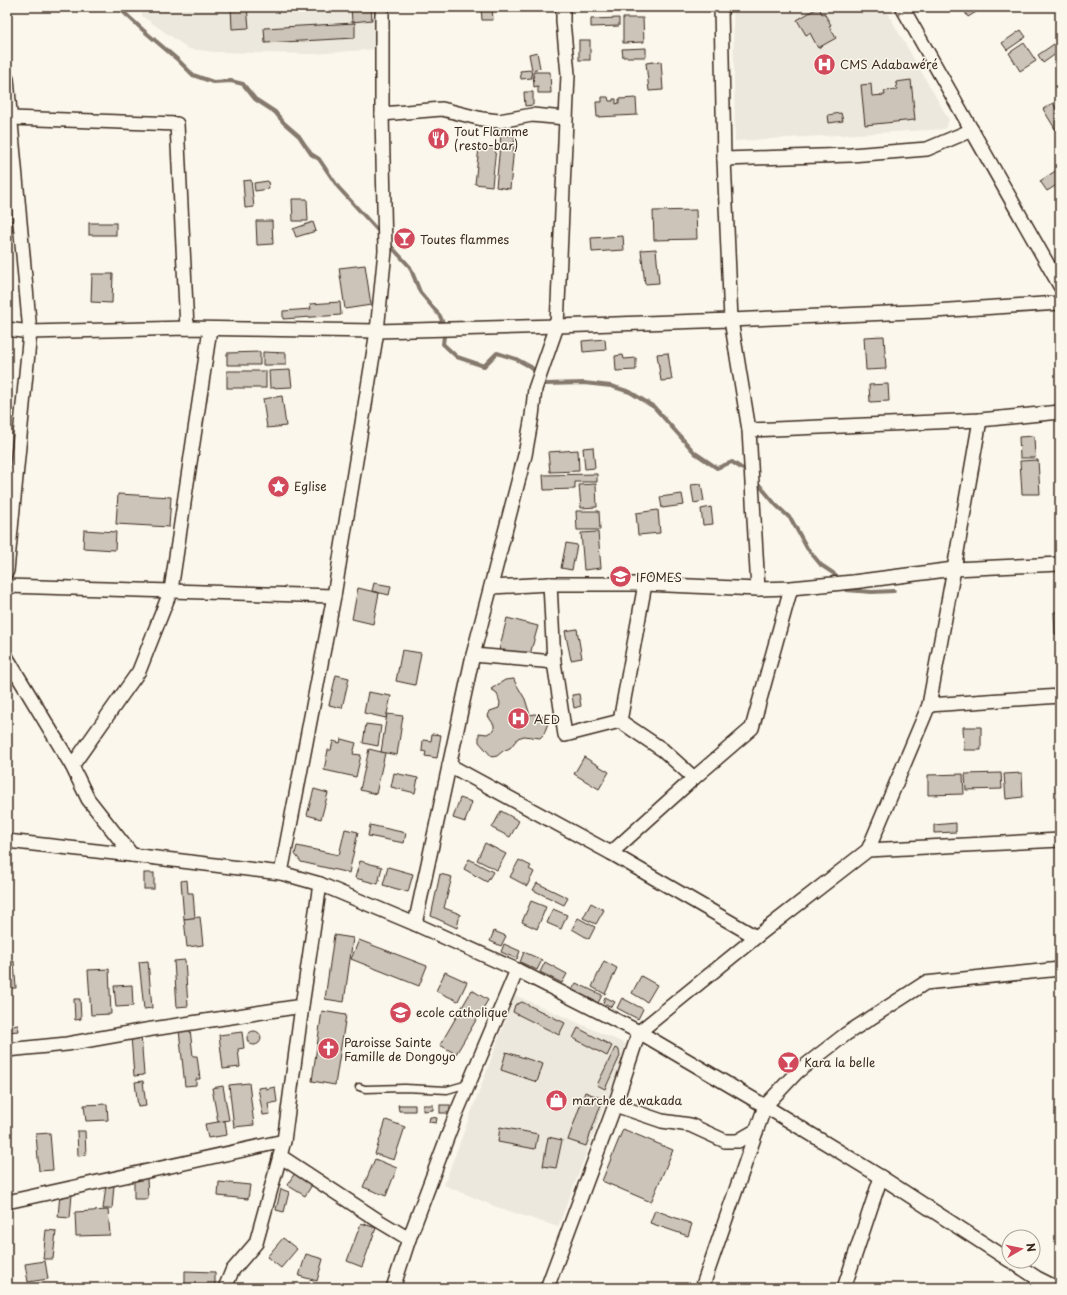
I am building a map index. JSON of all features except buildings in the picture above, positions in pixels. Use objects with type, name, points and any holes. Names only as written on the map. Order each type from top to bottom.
[{"type":"street","points":[[281,873],[334,596],[377,331],[385,251],[382,114],[382,7]]},
{"type":"street","points":[[415,924],[473,655],[524,455],[532,416],[535,389],[557,326],[568,74],[563,7]]},
{"type":"street","points":[[721,7],[724,159],[731,320],[749,430],[758,589]]},
{"type":"street","points":[[902,7],[1060,286]]},
{"type":"street","points":[[7,79],[30,332],[7,571]]},
{"type":"street","points":[[382,114],[442,109],[482,119],[499,121],[532,115],[565,118]]},
{"type":"street","points":[[11,118],[177,124],[187,328]]},
{"type":"street","points":[[724,159],[850,155],[927,149],[972,130]]},
{"type":"street","points":[[7,329],[30,332],[187,328],[377,331],[731,320],[934,311],[1060,303]]},
{"type":"street","points":[[72,766],[139,671],[171,590],[210,329]]},
{"type":"street","points":[[749,430],[980,420],[1060,412]]},
{"type":"street","points":[[547,1288],[639,1032],[756,937],[868,850],[929,705],[980,420]]},
{"type":"street","points":[[491,586],[550,584],[645,584],[758,589],[791,588],[853,582],[954,569],[1060,564]]},
{"type":"street","points":[[550,584],[554,662],[565,735],[620,721],[663,750],[694,778]]},
{"type":"street","points":[[620,721],[645,584]]},
{"type":"street","points":[[7,586],[334,596]]},
{"type":"street","points":[[611,853],[752,728],[791,588]]},
{"type":"street","points":[[473,655],[554,662]]},
{"type":"street","points":[[7,658],[72,766],[88,799],[132,854]]},
{"type":"street","points":[[929,705],[1060,696]]},
{"type":"street","points":[[449,765],[611,853],[756,937]]},
{"type":"street","points":[[868,850],[1060,840]]},
{"type":"street","points":[[7,841],[132,854],[281,873],[320,884],[415,924],[517,970],[639,1032],[765,1106],[881,1177],[1001,1254]]},
{"type":"street","points":[[225,1288],[232,1271],[256,1243],[284,1141],[320,884]]},
{"type":"street","points":[[702,1288],[765,1106],[797,1072],[846,1034],[925,983],[1060,969]]},
{"type":"street","points":[[392,1288],[456,1114],[517,970]]},
{"type":"street","points":[[7,1050],[67,1044],[146,1030],[302,1006]]},
{"type":"street","points":[[614,1105],[662,1121],[690,1125],[724,1141],[738,1141],[757,1130]]},
{"type":"street","points":[[7,1202],[284,1141]]},
{"type":"street","points":[[280,1156],[409,1239]]},
{"type":"street","points":[[844,1288],[881,1177]]},
{"type":"street","points":[[1019,1269],[1034,1283],[1057,1288]]},
{"type":"lane","points":[[359,1087],[365,1089],[405,1088],[447,1090],[468,1084]]},
{"type":"shaded area","points":[[142,7],[375,7],[375,39],[377,49],[314,54],[215,52],[189,49],[142,16]]},
{"type":"shaded area","name":"CMS Adabawéré","points":[[733,7],[884,7],[949,120],[945,129],[735,141]]},
{"type":"shaded area","name":"marche de wakada","points":[[515,995],[628,1045],[558,1227],[494,1206],[444,1185]]},
{"type":"waterway","points":[[118,7],[193,75],[213,82],[231,81],[243,84],[255,99],[275,112],[284,123],[299,136],[311,154],[319,159],[338,187],[381,234]]},
{"type":"waterway","points":[[389,244],[410,267],[420,292],[440,316],[445,328],[443,344],[457,357],[484,366],[497,353],[516,359],[531,367],[546,384],[584,383],[611,386],[630,392],[654,407],[695,453],[717,468],[732,462],[749,473]]},
{"type":"waterway","points":[[756,481],[776,505],[791,519],[807,548],[821,565],[833,573],[839,581]]},
{"type":"waterway","points":[[843,586],[846,590],[872,592],[894,591]]},
{"type":"place","name":"CMS Adabawéré","points":[[825,64]]},
{"type":"place","name":"Tout Flamme (resto-bar)","points":[[438,138]]},
{"type":"place","name":"Toutes flammes","points":[[405,239]]},
{"type":"place","name":"Eglise","points":[[279,486]]},
{"type":"place","name":"IFOMES","points":[[620,577]]},
{"type":"place","name":"AED","points":[[518,719]]},
{"type":"place","name":"ecole catholique","points":[[401,1012]]},
{"type":"place","name":"Paroisse Sainte Famille de Dongoyo","points":[[328,1049]]},
{"type":"place","name":"Kara la belle","points":[[789,1062]]},
{"type":"place","name":"marche de wakada","points":[[557,1100]]}]
